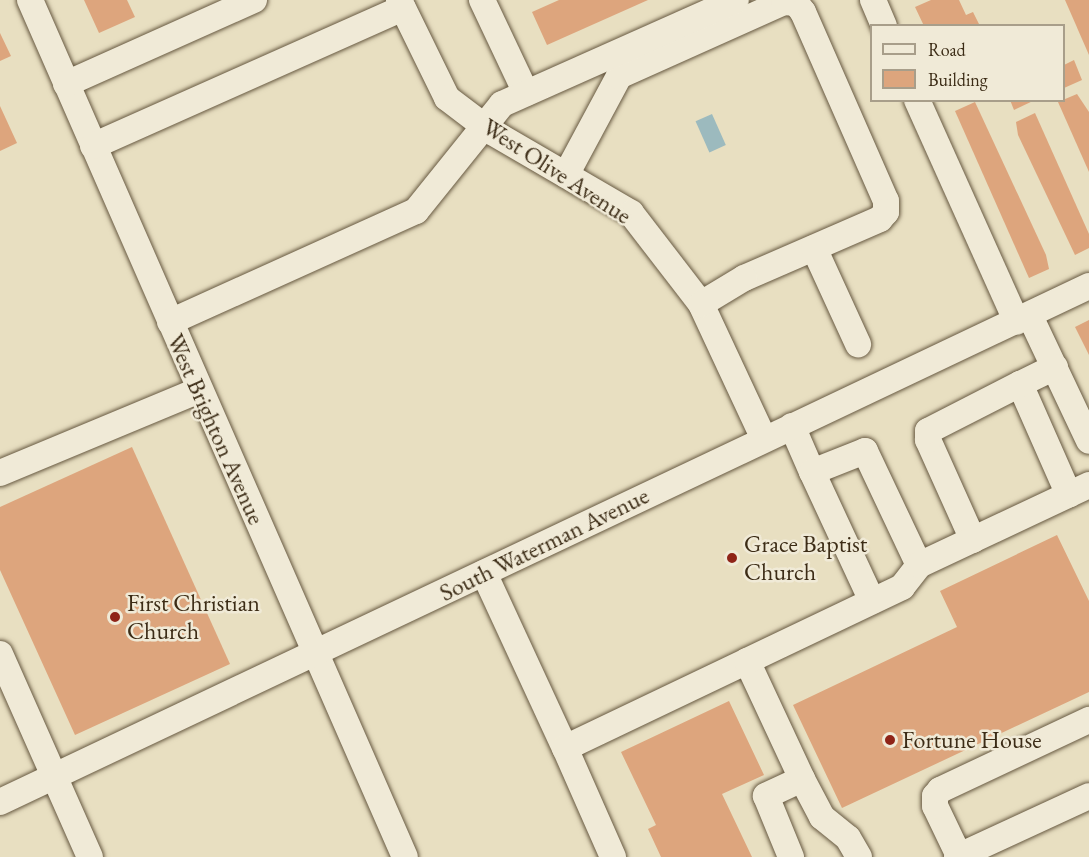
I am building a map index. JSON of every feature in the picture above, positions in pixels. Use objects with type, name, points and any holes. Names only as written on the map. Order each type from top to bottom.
[{"type":"street","name":"West Brighton Avenue","points":[[30,0],[405,857]]},
{"type":"street","points":[[66,84],[255,0]]},
{"type":"street","points":[[482,0],[526,93]]},
{"type":"street","points":[[170,322],[416,211],[497,108],[736,0]]},
{"type":"street","points":[[873,0],[883,24]]},
{"type":"street","points":[[566,175],[619,76],[784,2],[795,3],[803,12],[886,201],[880,219],[744,279],[701,304]]},
{"type":"street","points":[[93,146],[401,4]]},
{"type":"street","name":"West Olive Avenue","points":[[401,4],[447,98],[485,126],[631,213],[701,304],[764,440]]},
{"type":"street","points":[[919,102],[1024,319],[1055,367],[1089,441]]},
{"type":"street","points":[[814,248],[858,344]]},
{"type":"street","name":"South Waterman Avenue","points":[[0,802],[792,426],[1024,319],[1089,286]]},
{"type":"street","points":[[974,540],[928,440],[927,431],[1055,367]]},
{"type":"street","points":[[565,748],[902,587],[919,565],[1079,490],[1020,384]]},
{"type":"street","points":[[0,473],[199,390]]},
{"type":"street","points":[[792,426],[872,601]]},
{"type":"street","points":[[812,472],[865,451],[919,565]]},
{"type":"street","points":[[484,573],[613,857]]},
{"type":"street","points":[[0,654],[90,857]]},
{"type":"street","points":[[747,661],[822,818],[848,838],[859,857]]},
{"type":"street","points":[[1089,720],[940,790],[935,796],[935,806],[958,856],[1089,796]]},
{"type":"street","points":[[791,857],[766,796],[801,778]]},
{"type":"water","points":[[712,114],[726,145],[709,152],[696,121]]},
{"type":"building","points":[[84,0],[127,0],[135,17],[99,33]]},
{"type":"building","points":[[559,0],[648,0],[547,45],[532,12]]},
{"type":"building","points":[[931,0],[959,0],[966,15],[973,12],[979,24],[923,24],[915,7]]},
{"type":"building","points":[[1065,0],[1089,0],[1089,55]]},
{"type":"building","points":[[0,33],[11,56],[0,61]]},
{"type":"building","points":[[1074,60],[1082,80],[1065,88],[1065,64]]},
{"type":"building","points":[[1077,94],[1089,112],[1089,172],[1058,102],[1065,102],[1065,99]]},
{"type":"building","points":[[975,102],[1046,255],[1049,269],[1029,278],[955,111]]},
{"type":"building","points":[[1011,102],[1031,102],[1014,110]]},
{"type":"building","points":[[0,106],[17,143],[0,151]]},
{"type":"building","points":[[1035,113],[1089,234],[1089,248],[1075,255],[1018,135],[1016,122]]},
{"type":"building","points":[[1089,320],[1089,355],[1075,327]]},
{"type":"building","name":"First Christian Church","points":[[132,447],[230,664],[75,735],[0,570],[0,507]]},
{"type":"building","points":[[1057,535],[1089,601],[1089,692],[842,808],[793,705],[957,627],[940,591]]},
{"type":"building","points":[[729,701],[764,775],[722,794],[752,857],[661,857],[648,829],[656,825],[621,752]]},
{"type":"place","name":"Grace Baptist Church","points":[[732,558]]},
{"type":"place","name":"First Christian Church","points":[[115,617]]},
{"type":"place","name":"Fortune House","points":[[890,740]]}]
